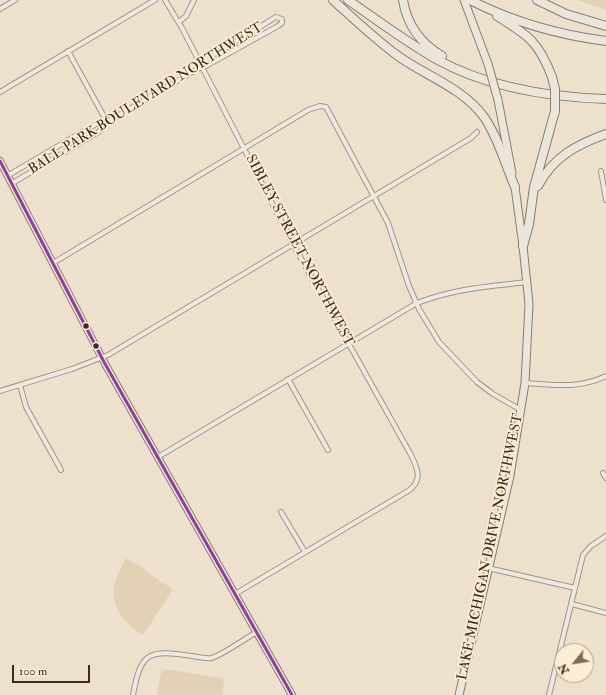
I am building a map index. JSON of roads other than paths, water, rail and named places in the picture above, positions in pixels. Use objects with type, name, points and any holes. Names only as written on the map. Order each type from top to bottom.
[{"type":"highway","points":[[333,0],[397,55],[454,90],[475,107],[491,128],[515,187]]},
{"type":"highway","points":[[348,0],[410,43],[437,59],[478,77],[527,91],[578,98],[606,99]]},
{"type":"highway","points":[[403,0],[408,19],[420,40],[440,55],[478,77]]},
{"type":"highway","points":[[470,0],[524,32],[534,42],[543,55],[552,77],[555,90],[555,111],[533,196],[529,224],[523,246]]},
{"type":"highway","points":[[537,0],[566,14],[606,26]]},
{"type":"highway","points":[[485,8],[558,32],[606,41]]},
{"type":"highway","points":[[533,196],[546,172],[555,162],[579,145],[606,134]]},
{"type":"main road","name":"LAKE MICHIGAN DRIVE NORTHWEST","points":[[459,695],[512,463],[525,383],[528,337],[527,282],[515,187],[498,100],[488,64],[464,0]]},
{"type":"main road","points":[[0,161],[102,357],[292,695]]},
{"type":"street","points":[[0,9],[15,0]]},
{"type":"street","points":[[0,92],[155,0]]},
{"type":"street","name":"SIBLEY STREET NORTHWEST","points":[[165,0],[179,22],[293,244],[418,470],[418,480],[414,487],[305,552]]},
{"type":"street","points":[[179,22],[186,16],[194,0]]},
{"type":"street","name":"BALL PARK BOULEVARD NORTHWEST","points":[[11,184],[100,131],[107,122],[201,67],[206,66],[278,26],[282,23],[282,19],[278,17],[270,21],[204,61],[201,67]]},
{"type":"street","points":[[7,176],[96,124],[107,122],[68,51]]},
{"type":"street","points":[[53,263],[308,110],[320,106],[329,110],[374,196],[396,242],[409,286],[439,342],[450,356],[492,394],[521,410]]},
{"type":"street","points":[[0,391],[72,369],[102,357],[471,138],[477,132]]},
{"type":"street","points":[[601,171],[606,200]]},
{"type":"street","points":[[158,457],[417,303],[450,291],[527,282]]},
{"type":"street","points":[[525,383],[572,386],[594,382],[606,376]]},
{"type":"street","points":[[288,379],[328,450]]},
{"type":"street","points":[[20,385],[26,407],[61,470]]},
{"type":"street","points":[[603,473],[606,478]]},
{"type":"street","points":[[235,594],[305,552],[281,512]]},
{"type":"street","points":[[549,695],[583,555],[591,546],[606,536]]},
{"type":"street","points":[[488,568],[575,588]]},
{"type":"street","points":[[572,604],[606,613]]},
{"type":"street","points":[[133,695],[140,667],[146,658],[152,654],[165,652],[212,658],[257,632]]}]
